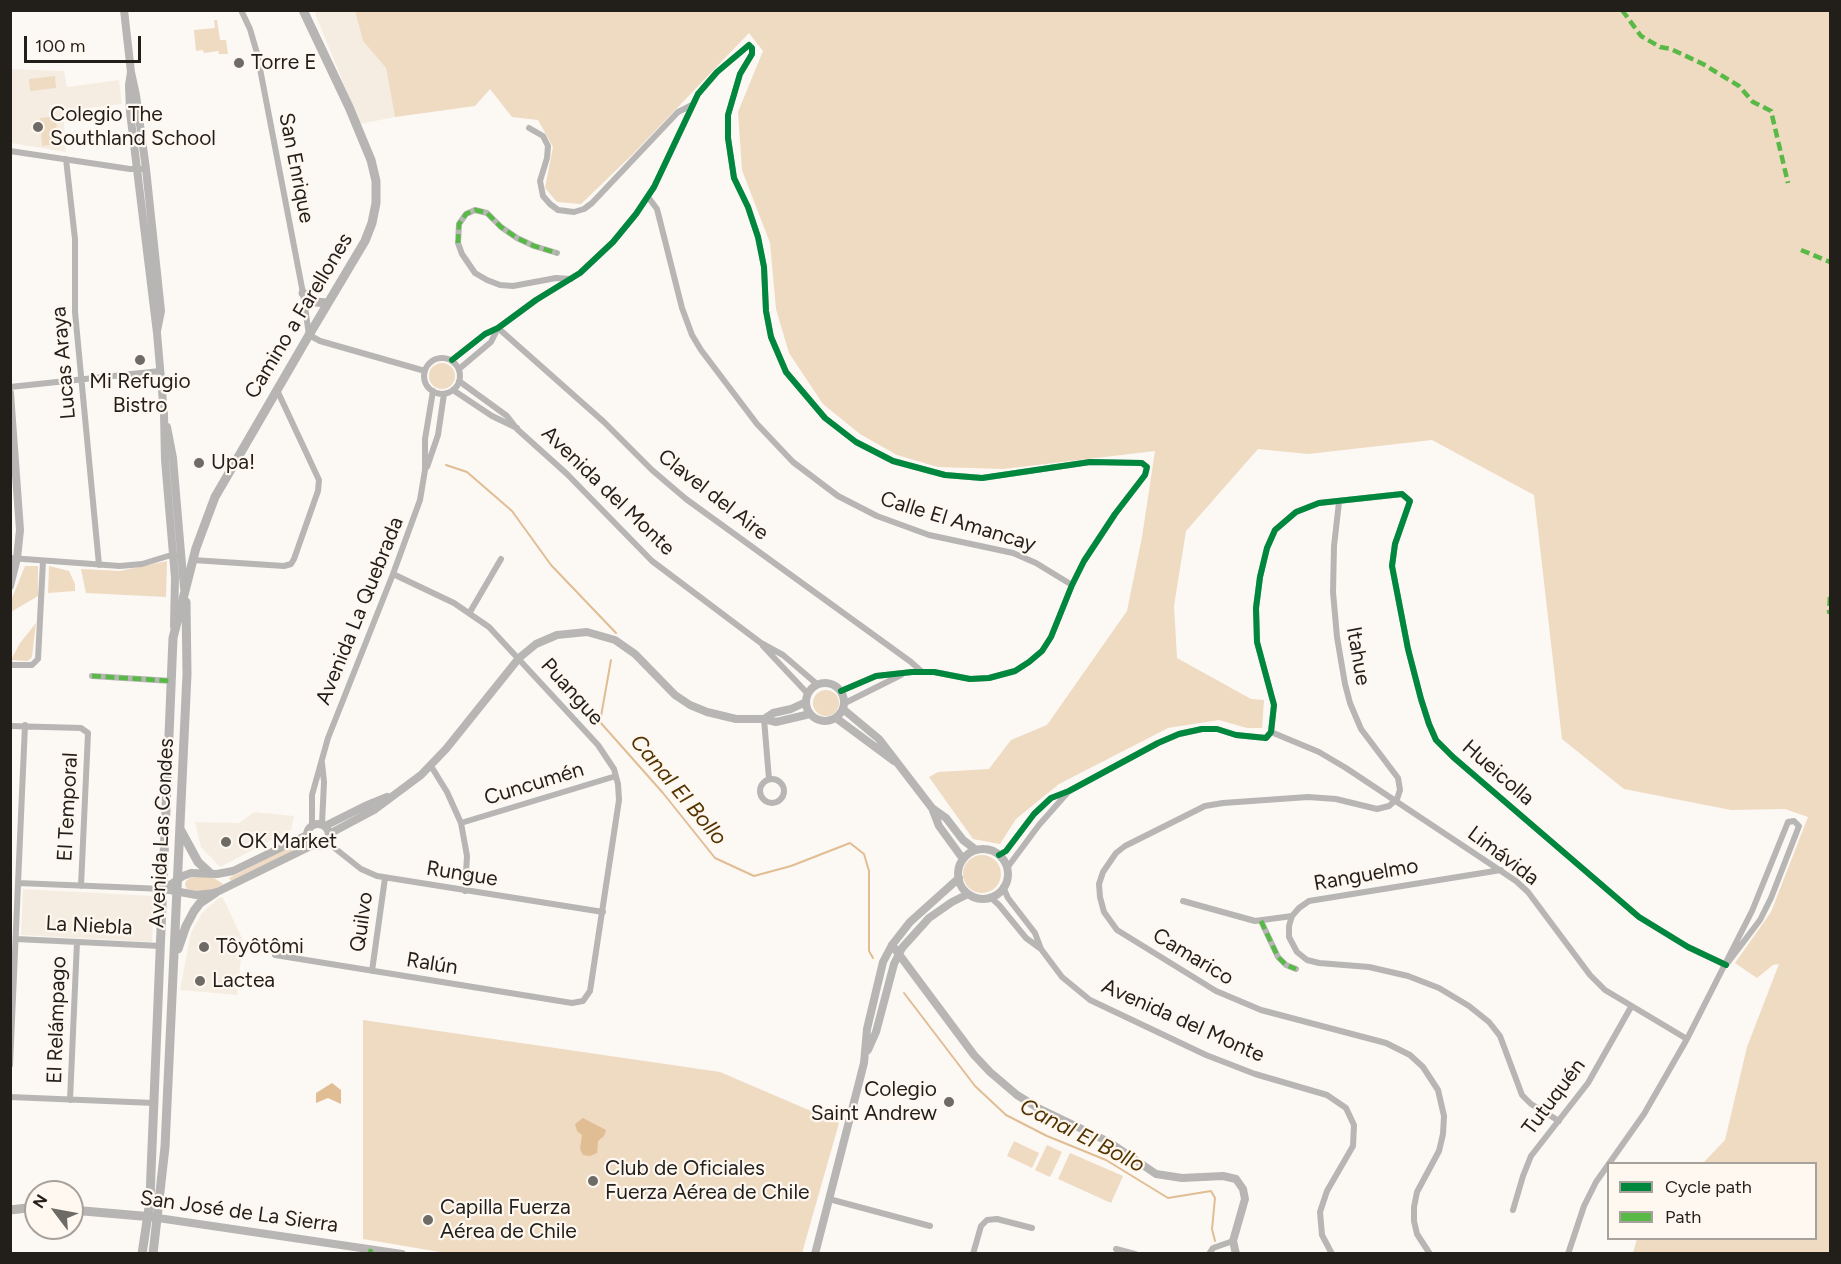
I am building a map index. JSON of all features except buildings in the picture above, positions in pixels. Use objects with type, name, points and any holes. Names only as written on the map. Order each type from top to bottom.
[{"type":"main road","name":"Camino a Farellones","points":[[173,638],[203,525],[215,497],[369,232],[376,203],[376,181],[371,160],[350,107],[303,10]]},
{"type":"main road","points":[[303,293],[315,302],[328,303]]},
{"type":"main road","name":"Avenida Las Condes","points":[[153,1254],[159,1218],[165,1147],[174,962],[188,645],[185,594]]},
{"type":"main road","name":"Avenida Las Condes","points":[[142,1254],[148,1217],[154,1103],[173,638]]},
{"type":"main road","points":[[180,829],[198,862],[214,874]]},
{"type":"main road","points":[[174,962],[192,913],[200,903],[215,893]]},
{"type":"main road","name":"San José de La Sierra","points":[[84,1211],[159,1218]]},
{"type":"street","name":"Avenida Las Condes","points":[[124,10],[146,169],[161,311],[157,333]]},
{"type":"street","name":"San Enrique","points":[[241,10],[257,52],[309,334]]},
{"type":"street","points":[[452,360],[485,334],[498,328],[536,300],[571,279],[613,242],[648,197],[665,166],[692,105],[711,78],[749,45],[752,48],[752,54],[740,74],[728,115],[728,138],[734,178],[748,207],[758,237],[764,267],[766,311],[771,337],[786,372],[802,394],[825,418],[856,442],[893,461],[945,475],[982,478],[1090,462],[1142,463],[1147,467],[1145,475],[1093,546],[1072,585],[1051,637],[1036,657],[1006,675],[980,679],[921,671],[876,676],[841,691]]},
{"type":"street","name":"Avenida Las Condes","points":[[131,72],[130,112],[136,170],[157,333],[164,414],[173,458],[177,555],[173,638]]},
{"type":"street","points":[[529,128],[543,136],[548,146],[540,181],[543,196],[558,210],[574,212],[592,203],[678,112],[692,105]]},
{"type":"street","points":[[10,151],[136,170],[146,169]]},
{"type":"street","name":"Lucas Araya","points":[[66,159],[75,239],[74,288],[81,380],[99,565]]},
{"type":"street","name":"Calle El Amancay","points":[[648,197],[657,209],[682,308],[696,343],[757,424],[793,462],[838,496],[883,519],[929,535],[1013,553],[1036,563],[1072,585]]},
{"type":"street","points":[[557,253],[517,238],[487,213],[475,210],[466,214],[459,224],[458,243],[462,254],[475,273],[487,280],[500,285],[513,286],[556,278],[571,279]]},
{"type":"street","points":[[459,369],[491,342],[498,328]]},
{"type":"street","name":"Clavel del Aire","points":[[498,328],[686,499],[921,671]]},
{"type":"street","points":[[309,334],[320,341],[425,371]]},
{"type":"street","points":[[444,357],[452,360],[459,369],[459,381],[453,390],[444,394],[433,391],[426,384],[425,371],[429,363],[436,358],[444,357]]},
{"type":"street","points":[[10,387],[160,371]]},
{"type":"street","name":"Avenida del Monte","points":[[459,381],[499,409],[517,429],[553,460],[652,561],[761,643],[783,655],[818,685]]},
{"type":"street","points":[[193,560],[281,566],[293,562],[318,491],[319,480],[276,390]]},
{"type":"street","name":"Avenida del Monte","points":[[453,390],[492,416],[517,429]]},
{"type":"street","name":"Avenida La Quebrada","points":[[425,470],[425,439],[433,391]]},
{"type":"street","points":[[10,393],[19,516],[10,586]]},
{"type":"street","name":"Avenida La Quebrada","points":[[312,825],[312,795],[334,719],[414,520],[425,470],[436,442],[444,394]]},
{"type":"street","name":"Hueicolla","points":[[1339,502],[1402,494],[1410,501],[1395,544],[1392,566],[1408,649],[1426,716],[1436,740],[1639,916],[1688,947],[1726,965]]},
{"type":"street","points":[[999,855],[1006,851],[1040,808],[1051,798],[1069,791],[1158,743],[1179,734],[1217,729],[1236,735],[1266,738],[1271,732],[1274,705],[1257,642],[1256,608],[1267,548],[1275,530],[1296,512],[1319,503],[1339,502]]},
{"type":"street","name":"Itahue","points":[[1339,502],[1334,546],[1333,592],[1337,637],[1345,684],[1361,729],[1373,748],[1398,778],[1400,790],[1396,800]]},
{"type":"street","name":"Avenida Las Condes","points":[[177,555],[185,594]]},
{"type":"street","points":[[14,558],[99,565],[136,564],[177,555]]},
{"type":"street","points":[[470,612],[501,559]]},
{"type":"street","points":[[10,665],[29,666],[38,660],[43,561]]},
{"type":"street","name":"Puangue","points":[[393,574],[470,612],[496,634],[611,762],[619,792],[618,806],[590,991],[583,1001]]},
{"type":"street","points":[[164,889],[191,873],[214,874],[234,871],[307,835],[312,825],[326,831],[368,814],[431,766],[519,658],[536,644],[557,635],[572,632],[596,634],[615,640],[629,649],[668,690],[690,705],[726,717],[779,722],[810,714],[822,721],[836,718],[844,706],[904,673]]},
{"type":"street","name":"Avenida del Monte","points":[[761,643],[807,698]]},
{"type":"street","points":[[92,676],[172,681]]},
{"type":"street","points":[[764,719],[772,713],[791,709],[807,698],[818,685],[828,683],[841,691],[844,706],[879,739],[932,808],[946,818],[963,840],[976,850]]},
{"type":"street","points":[[807,698],[810,714]]},
{"type":"street","points":[[836,718],[895,761]]},
{"type":"street","points":[[764,719],[770,779]]},
{"type":"street","points":[[10,726],[25,725],[18,883],[14,912],[16,939],[12,982],[10,1065]]},
{"type":"street","name":"El Temporal","points":[[25,725],[81,728],[87,731],[81,886]]},
{"type":"street","name":"Limávida","points":[[1271,732],[1332,760],[1501,870],[1528,892],[1597,983],[1630,1007],[1687,1039]]},
{"type":"street","name":"Avenida La Quebrada","points":[[322,762],[326,831]]},
{"type":"street","points":[[431,766],[447,792],[461,823],[467,856],[465,891]]},
{"type":"street","name":"Cuncumén","points":[[461,823],[616,776]]},
{"type":"street","points":[[770,779],[778,780],[784,791],[781,799],[774,804],[765,802],[760,796],[760,787],[770,779]]},
{"type":"street","points":[[1007,868],[1035,830],[1069,791]]},
{"type":"street","name":"Camarico","points":[[1396,800],[1389,806],[1377,809],[1336,799],[1308,797],[1205,806],[1125,846],[1116,853],[1103,872],[1099,884],[1104,912],[1117,930],[1216,991],[1261,1010],[1386,1042],[1410,1055],[1423,1067],[1438,1090],[1444,1116],[1439,1151],[1417,1192],[1414,1207],[1417,1234],[1430,1254]]},
{"type":"street","points":[[932,808],[939,826],[963,859]]},
{"type":"street","points":[[1610,1162],[1644,1113],[1687,1039],[1752,911],[1788,822],[1794,821],[1799,826],[1771,898],[1760,920],[1726,965]]},
{"type":"street","points":[[18,883],[164,889],[196,895],[215,893],[313,845],[321,846],[326,831]]},
{"type":"street","name":"Rungue","points":[[326,831],[361,869],[386,878],[603,912]]},
{"type":"street","points":[[307,835],[313,845]]},
{"type":"street","points":[[10,839],[20,839]]},
{"type":"street","points":[[976,850],[988,850],[999,855],[1007,868],[1007,880],[1003,887],[990,897],[976,898],[968,894],[959,878],[958,870],[963,859],[976,850]]},
{"type":"street","name":"Ranguelmo","points":[[1501,870],[1314,900],[1304,904],[1292,916],[1289,926],[1291,942],[1297,952],[1307,960],[1369,967],[1408,976],[1439,988],[1476,1011],[1495,1029],[1504,1044],[1522,1095],[1531,1104],[1559,1120]]},
{"type":"street","points":[[214,874],[225,879],[225,887]]},
{"type":"street","name":"Quilvo","points":[[372,971],[386,878]]},
{"type":"street","points":[[866,1054],[867,1029],[875,991],[883,963],[892,945],[910,922],[959,878]]},
{"type":"street","name":"Avenida del Monte","points":[[1003,887],[1008,898],[1035,933],[1041,949]]},
{"type":"street","points":[[815,1254],[866,1054],[876,1032],[889,979],[899,954],[911,936],[929,918],[968,894]]},
{"type":"street","name":"Avenida del Monte","points":[[990,897],[1026,938],[1041,949],[1068,983],[1098,1005],[1206,1056],[1255,1074],[1327,1095],[1346,1108],[1354,1125],[1353,1146],[1327,1191],[1320,1212],[1322,1235],[1332,1254]]},
{"type":"street","points":[[1183,901],[1261,921],[1292,916]]},
{"type":"street","points":[[1261,921],[1278,957],[1286,965],[1296,969]]},
{"type":"street","name":"La Niebla","points":[[16,939],[161,946]]},
{"type":"street","name":"El Relámpago","points":[[70,1100],[77,942]]},
{"type":"street","points":[[892,945],[974,1055],[998,1080],[1022,1098],[1109,1142],[1156,1174],[1182,1178],[1223,1176],[1236,1179],[1243,1189],[1245,1199],[1233,1241],[1236,1254]]},
{"type":"street","name":"Ralún","points":[[275,956],[572,1003],[583,1001]]},
{"type":"street","name":"Tutuquén","points":[[1514,1210],[1528,1163],[1538,1145],[1588,1083],[1630,1007]]},
{"type":"street","points":[[10,1097],[154,1103]]},
{"type":"street","points":[[1568,1254],[1584,1206],[1607,1166]]},
{"type":"street","points":[[829,1199],[930,1226]]},
{"type":"street","name":"San José de La Sierra","points":[[159,1218],[402,1254]]},
{"type":"street","points":[[973,1254],[981,1226],[987,1220],[997,1219],[1032,1228]]},
{"type":"street","points":[[1209,1254],[1213,1248],[1233,1241]]},
{"type":"street","points":[[1116,1249],[1135,1254]]},
{"type":"shaded area","points":[[314,11],[355,11],[363,41],[386,68],[395,117],[360,124]]},
{"type":"shaded area","points":[[355,11],[1830,11],[1830,1253],[1633,1253],[1637,1240],[1817,1240],[1817,1162],[1704,1162],[1725,1140],[1747,1047],[1779,964],[1773,965],[1757,978],[1735,963],[1771,912],[1808,817],[1785,809],[1731,810],[1624,789],[1562,739],[1534,495],[1432,440],[1308,454],[1258,449],[1186,531],[1174,606],[1177,658],[1251,699],[1264,700],[1262,728],[1247,728],[1219,720],[1168,728],[1059,784],[1016,819],[1000,844],[973,839],[929,777],[938,772],[989,769],[1011,740],[1047,725],[1127,611],[1142,537],[1155,451],[1003,469],[938,467],[897,455],[860,434],[823,404],[789,353],[776,309],[770,243],[742,170],[738,112],[763,51],[749,33],[632,155],[581,204],[557,202],[545,188],[553,147],[538,120],[512,117],[490,89],[475,106],[395,117],[386,68],[363,41]]},
{"type":"shaded area","points":[[214,20],[217,20],[220,40],[226,40],[228,54],[219,54],[218,51],[204,53],[203,50],[196,51],[194,30],[215,28]]},
{"type":"shaded area","name":"Colegio The Southland School","points":[[10,69],[64,71],[67,87],[119,80],[122,104],[63,111],[66,152],[11,143]]},
{"type":"shaded area","points":[[55,76],[56,88],[30,91],[29,79]]},
{"type":"shaded area","points":[[56,116],[58,144],[42,146],[40,118]]},
{"type":"shaded area","points":[[442,363],[451,367],[455,376],[451,385],[442,389],[433,385],[429,376],[433,367]]},
{"type":"shaded area","points":[[167,561],[166,597],[86,593],[81,569],[120,571]]},
{"type":"shaded area","points":[[25,566],[38,566],[38,596],[11,612],[10,603]]},
{"type":"shaded area","points":[[49,566],[69,571],[75,584],[75,591],[48,593]]},
{"type":"shaded area","points":[[36,623],[32,657],[28,661],[11,660],[20,643]]},
{"type":"shaded area","points":[[826,690],[836,693],[839,703],[836,713],[826,716],[816,713],[813,703],[816,693]]},
{"type":"shaded area","points":[[254,812],[294,816],[291,830],[220,867],[201,847],[195,822],[239,823]]},
{"type":"shaded area","points":[[290,847],[292,851],[231,881],[229,878]]},
{"type":"shaded area","points":[[982,855],[989,856],[995,861],[1000,867],[1000,881],[995,887],[989,892],[982,893],[975,892],[969,887],[964,881],[963,874],[964,867],[969,861],[975,856]]},
{"type":"shaded area","points":[[203,876],[214,878],[223,884],[211,891],[198,892],[187,889],[186,881]]},
{"type":"shaded area","points":[[23,889],[154,896],[152,942],[21,935]]},
{"type":"shaded area","points":[[220,897],[223,898],[243,940],[237,995],[180,990],[191,933],[202,913]]},
{"type":"shaded area","name":"Club de Oficiales Fuerza Aérea de Chile","points":[[363,1020],[720,1072],[839,1123],[802,1253],[452,1254],[363,1239]]},
{"type":"shaded area","points":[[332,1083],[341,1090],[341,1104],[328,1098],[316,1103],[316,1093]]},
{"type":"shaded area","points":[[583,1118],[606,1130],[604,1136],[598,1141],[597,1153],[590,1156],[583,1155],[580,1149],[582,1135],[577,1131],[575,1124]]},
{"type":"shaded area","points":[[1014,1141],[1039,1153],[1032,1168],[1007,1156]]},
{"type":"shaded area","points":[[1047,1145],[1062,1152],[1050,1177],[1035,1170]]},
{"type":"shaded area","points":[[1070,1153],[1123,1176],[1111,1203],[1058,1179]]},
{"type":"waterway","name":"Canal El Bollo","points":[[446,465],[467,472],[512,511],[551,565],[616,633]]},
{"type":"waterway","name":"Canal El Bollo","points":[[611,660],[600,722],[663,793],[715,858],[754,876],[791,866],[850,843],[864,854],[869,871],[869,951],[873,958]]},
{"type":"waterway","name":"Canal El Bollo","points":[[904,993],[975,1086],[1006,1115],[1047,1136],[1106,1160],[1168,1198],[1211,1191],[1215,1198],[1212,1229],[1215,1241]]},
{"type":"marked path","points":[[1622,10],[1641,36],[1660,47],[1671,49],[1703,64],[1739,86],[1753,102],[1771,111],[1788,183]]},
{"type":"marked path","points":[[458,243],[459,224],[466,214],[475,210],[487,213],[517,238],[557,253]]},
{"type":"marked path","points":[[1801,250],[1830,262]]},
{"type":"marked path","points":[[1830,597],[1830,611]]},
{"type":"marked path","points":[[92,676],[172,681]]},
{"type":"marked path","points":[[1261,921],[1278,957],[1286,965],[1296,969]]},
{"type":"marked path","points":[[370,1254],[371,1249]]},
{"type":"cycle path","points":[[452,360],[485,334],[498,328],[536,300],[580,273],[613,242],[654,187],[698,94],[717,72],[749,45],[752,48],[752,54],[740,74],[728,115],[728,138],[734,178],[748,207],[758,237],[764,267],[766,311],[771,337],[786,372],[825,418],[856,442],[893,461],[945,475],[982,478],[1090,462],[1142,463],[1147,467],[1145,475],[1115,514],[1084,561],[1051,637],[1042,651],[1029,662],[1015,671],[989,678],[970,679],[934,672],[912,672],[876,676],[841,691]]},
{"type":"cycle path","points":[[999,855],[1006,851],[1034,814],[1051,798],[1069,791],[1158,743],[1179,734],[1202,729],[1217,729],[1236,735],[1266,738],[1271,732],[1274,705],[1257,642],[1256,608],[1267,548],[1275,530],[1296,512],[1319,503],[1402,494],[1410,501],[1395,544],[1392,566],[1408,649],[1421,699],[1436,740],[1639,917],[1688,947],[1726,965]]},
{"type":"place","name":"Torre E","points":[[239,63]]},
{"type":"place","name":"Colegio The Southland School","points":[[38,127]]},
{"type":"place","name":"Mi Refugio Bistro","points":[[140,360]]},
{"type":"place","name":"Upa!","points":[[199,463]]},
{"type":"place","name":"OK Market","points":[[226,842]]},
{"type":"place","name":"Tôyôtômi","points":[[204,947]]},
{"type":"place","name":"Lactea","points":[[200,981]]},
{"type":"place","name":"Colegio Saint Andrew","points":[[949,1102]]},
{"type":"place","name":"Club de Oficiales Fuerza Aérea de Chile","points":[[593,1181]]},
{"type":"place","name":"Capilla Fuerza Aérea de Chile","points":[[428,1220]]}]
